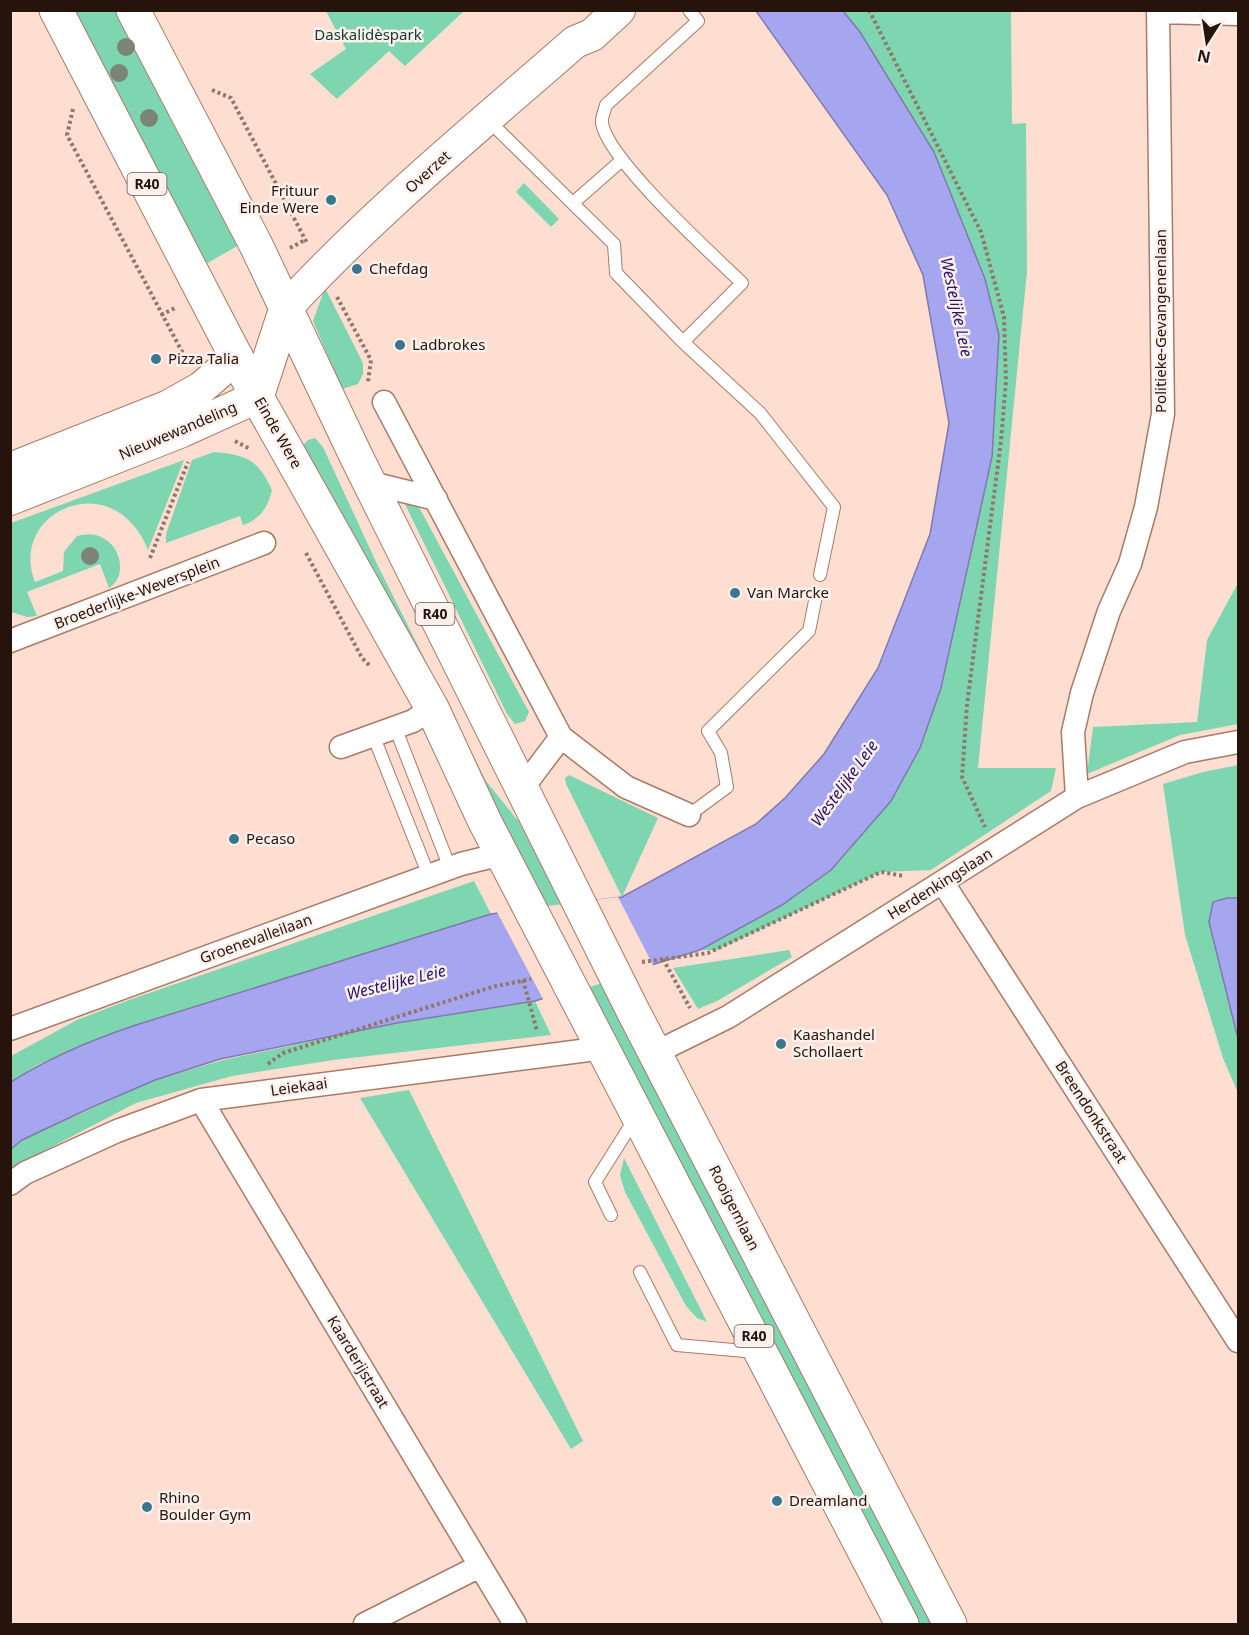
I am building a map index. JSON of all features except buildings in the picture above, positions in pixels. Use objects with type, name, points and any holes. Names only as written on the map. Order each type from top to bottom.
[{"type":"main road","name":"Einde Were","points":[[56,10],[257,397],[432,708],[502,854]]},
{"type":"main road","name":"Overzet","points":[[574,42],[586,10]]},
{"type":"main road","name":"Overzet","points":[[286,308],[349,243],[487,119],[574,42],[592,35],[619,10]]},
{"type":"main road","name":"R40","points":[[135,11],[286,308],[356,456],[521,790]]},
{"type":"main road","points":[[237,357],[286,308]]},
{"type":"main road","points":[[257,397],[286,308]]},
{"type":"main road","name":"Nieuwewandeling","points":[[10,469],[169,406],[201,388],[237,357]]},
{"type":"main road","name":"Nieuwewandeling","points":[[10,499],[194,426],[257,397]]},
{"type":"main road","name":"Rooigemlaan","points":[[521,790],[652,1049],[950,1624]]},
{"type":"main road","name":"R40","points":[[502,854],[902,1624]]},
{"type":"street","points":[[1158,11],[1239,14]]},
{"type":"street","name":"Politieke-Gevangenenlaan","points":[[1077,797],[1073,732],[1082,693],[1109,612],[1137,542],[1146,507],[1163,414],[1158,11]]},
{"type":"street","points":[[384,402],[561,737],[626,787],[689,816]]},
{"type":"street","points":[[371,483],[436,499]]},
{"type":"street","name":"Broederlijke-Weversplein","points":[[10,641],[264,543]]},
{"type":"street","points":[[341,747],[413,721],[432,708]]},
{"type":"street","points":[[521,790],[561,737]]},
{"type":"street","name":"Herdenkingslaan","points":[[652,1049],[669,1046],[728,1017],[1077,797],[1185,752],[1239,742]]},
{"type":"street","name":"Groenevalleilaan","points":[[10,1029],[439,872],[502,854]]},
{"type":"street","name":"Breendonkstraat","points":[[943,883],[1239,1341]]},
{"type":"street","name":"Leiekaai","points":[[10,1184],[25,1173],[117,1131],[201,1100],[604,1048]]},
{"type":"street","name":"Kaarderijstraat","points":[[201,1100],[515,1624]]},
{"type":"street","points":[[365,1624],[480,1566]]},
{"type":"lane","points":[[683,342],[742,284],[613,151],[602,122],[606,105],[698,21],[689,10]]},
{"type":"lane","points":[[487,119],[614,244],[616,273],[683,342],[760,413],[834,507],[820,575]]},
{"type":"lane","points":[[573,203],[622,160]]},
{"type":"lane","points":[[689,816],[727,787],[721,753],[708,731],[809,631],[816,596]]},
{"type":"lane","points":[[395,727],[439,872]]},
{"type":"lane","points":[[373,735],[439,872]]},
{"type":"lane","points":[[611,1215],[595,1182],[638,1114]]},
{"type":"lane","points":[[640,1272],[677,1345],[762,1352]]},
{"type":"path","points":[[869,10],[981,232],[1004,317],[1006,381],[1001,441],[967,705],[962,777],[995,849]]},
{"type":"path","points":[[90,76],[70,116],[67,135],[182,353]]},
{"type":"path","points":[[210,90],[231,98],[309,247]]},
{"type":"path","points":[[332,288],[371,360],[368,383]]},
{"type":"path","points":[[161,315],[179,306]]},
{"type":"path","points":[[147,565],[192,451],[194,426]]},
{"type":"path","points":[[691,1011],[663,959],[708,952],[881,872]]},
{"type":"path","points":[[283,1053],[492,987],[523,980],[544,1055]]},
{"type":"green space","points":[[73,11],[117,11],[239,245],[206,264]]},
{"type":"green space","name":"Daskalidèspark","points":[[326,11],[464,11],[405,66],[389,51],[337,99],[310,74],[346,49]]},
{"type":"green space","points":[[843,11],[1011,11],[1012,124],[1026,123],[1027,271],[978,768],[1056,768],[1051,791],[931,870],[881,872],[717,950],[700,950],[782,905],[831,870],[891,801],[920,748],[941,688],[992,457],[999,335],[985,279],[934,152],[857,28]]},
{"type":"green space","points":[[524,183],[559,219],[551,227],[516,192]]},
{"type":"green space","points":[[325,288],[363,363],[363,374],[358,384],[342,389],[313,321]]},
{"type":"green space","points":[[315,438],[323,447],[377,564],[486,781],[519,822],[932,1624],[916,1624],[302,446],[308,440]]},
{"type":"green space","points":[[214,452],[243,457],[262,471],[272,490],[265,508],[259,516],[243,525],[240,516],[166,543],[166,534],[192,460]]},
{"type":"green space","points":[[184,460],[148,550],[132,524],[112,509],[90,504],[68,507],[49,518],[36,535],[30,557],[35,582],[63,571],[64,552],[77,536],[92,534],[108,541],[117,553],[120,569],[115,583],[109,588],[100,564],[27,592],[37,616],[27,617],[11,612],[11,523]]},
{"type":"green space","points":[[403,500],[415,503],[420,509],[529,712],[525,721],[515,724],[507,714]]},
{"type":"green space","points":[[1238,583],[1238,724],[1180,735],[1087,774],[1093,727],[1197,722],[1207,640]]},
{"type":"green space","points":[[1238,765],[1238,898],[1227,898],[1209,922],[1238,1039],[1238,1093],[1223,1058],[1185,935],[1163,784],[1203,772]]},
{"type":"green space","points":[[569,775],[658,818],[622,897],[566,784],[565,778]]},
{"type":"green space","points":[[474,881],[491,914],[133,1026],[37,1065],[11,1082],[11,1056],[77,1020]]},
{"type":"green space","points":[[789,950],[792,957],[717,1001],[698,1009],[673,968]]},
{"type":"green space","points":[[535,1001],[551,1035],[333,1060],[232,1076],[136,1103],[11,1168],[10,1149],[22,1140],[155,1080],[223,1060],[397,1023]]},
{"type":"green space","points":[[409,1090],[583,1441],[571,1449],[360,1098]]},
{"type":"green space","points":[[624,1158],[707,1322],[697,1318],[686,1306],[625,1192],[620,1175]]},
{"type":"water","name":"Westelijke Leie","points":[[756,11],[843,11],[860,32],[934,152],[985,279],[999,335],[992,457],[941,688],[920,748],[891,801],[831,870],[782,905],[700,950],[535,1001],[397,1023],[220,1059],[155,1080],[22,1140],[11,1149],[11,1082],[56,1057],[136,1025],[491,914],[622,897],[756,824],[785,798],[824,754],[878,668],[930,534],[949,423],[923,275],[887,195]]},
{"type":"water","points":[[1238,898],[1238,1039],[1209,922],[1213,902]]},
{"type":"pier","points":[[618,897],[654,967],[544,1001],[497,912]]},
{"type":"place","name":"Frituur Einde Were","points":[[331,200]]},
{"type":"place","name":"Chefdag","points":[[357,269]]},
{"type":"place","name":"Ladbrokes","points":[[400,345]]},
{"type":"place","name":"Pizza Talia","points":[[156,359]]},
{"type":"place","name":"Van Marcke","points":[[735,593]]},
{"type":"place","name":"Pecaso","points":[[234,839]]},
{"type":"place","name":"Kaashandel Schollaert","points":[[781,1044]]},
{"type":"place","name":"Dreamland","points":[[777,1501]]},
{"type":"place","name":"Rhino Boulder Gym","points":[[147,1507]]}]
